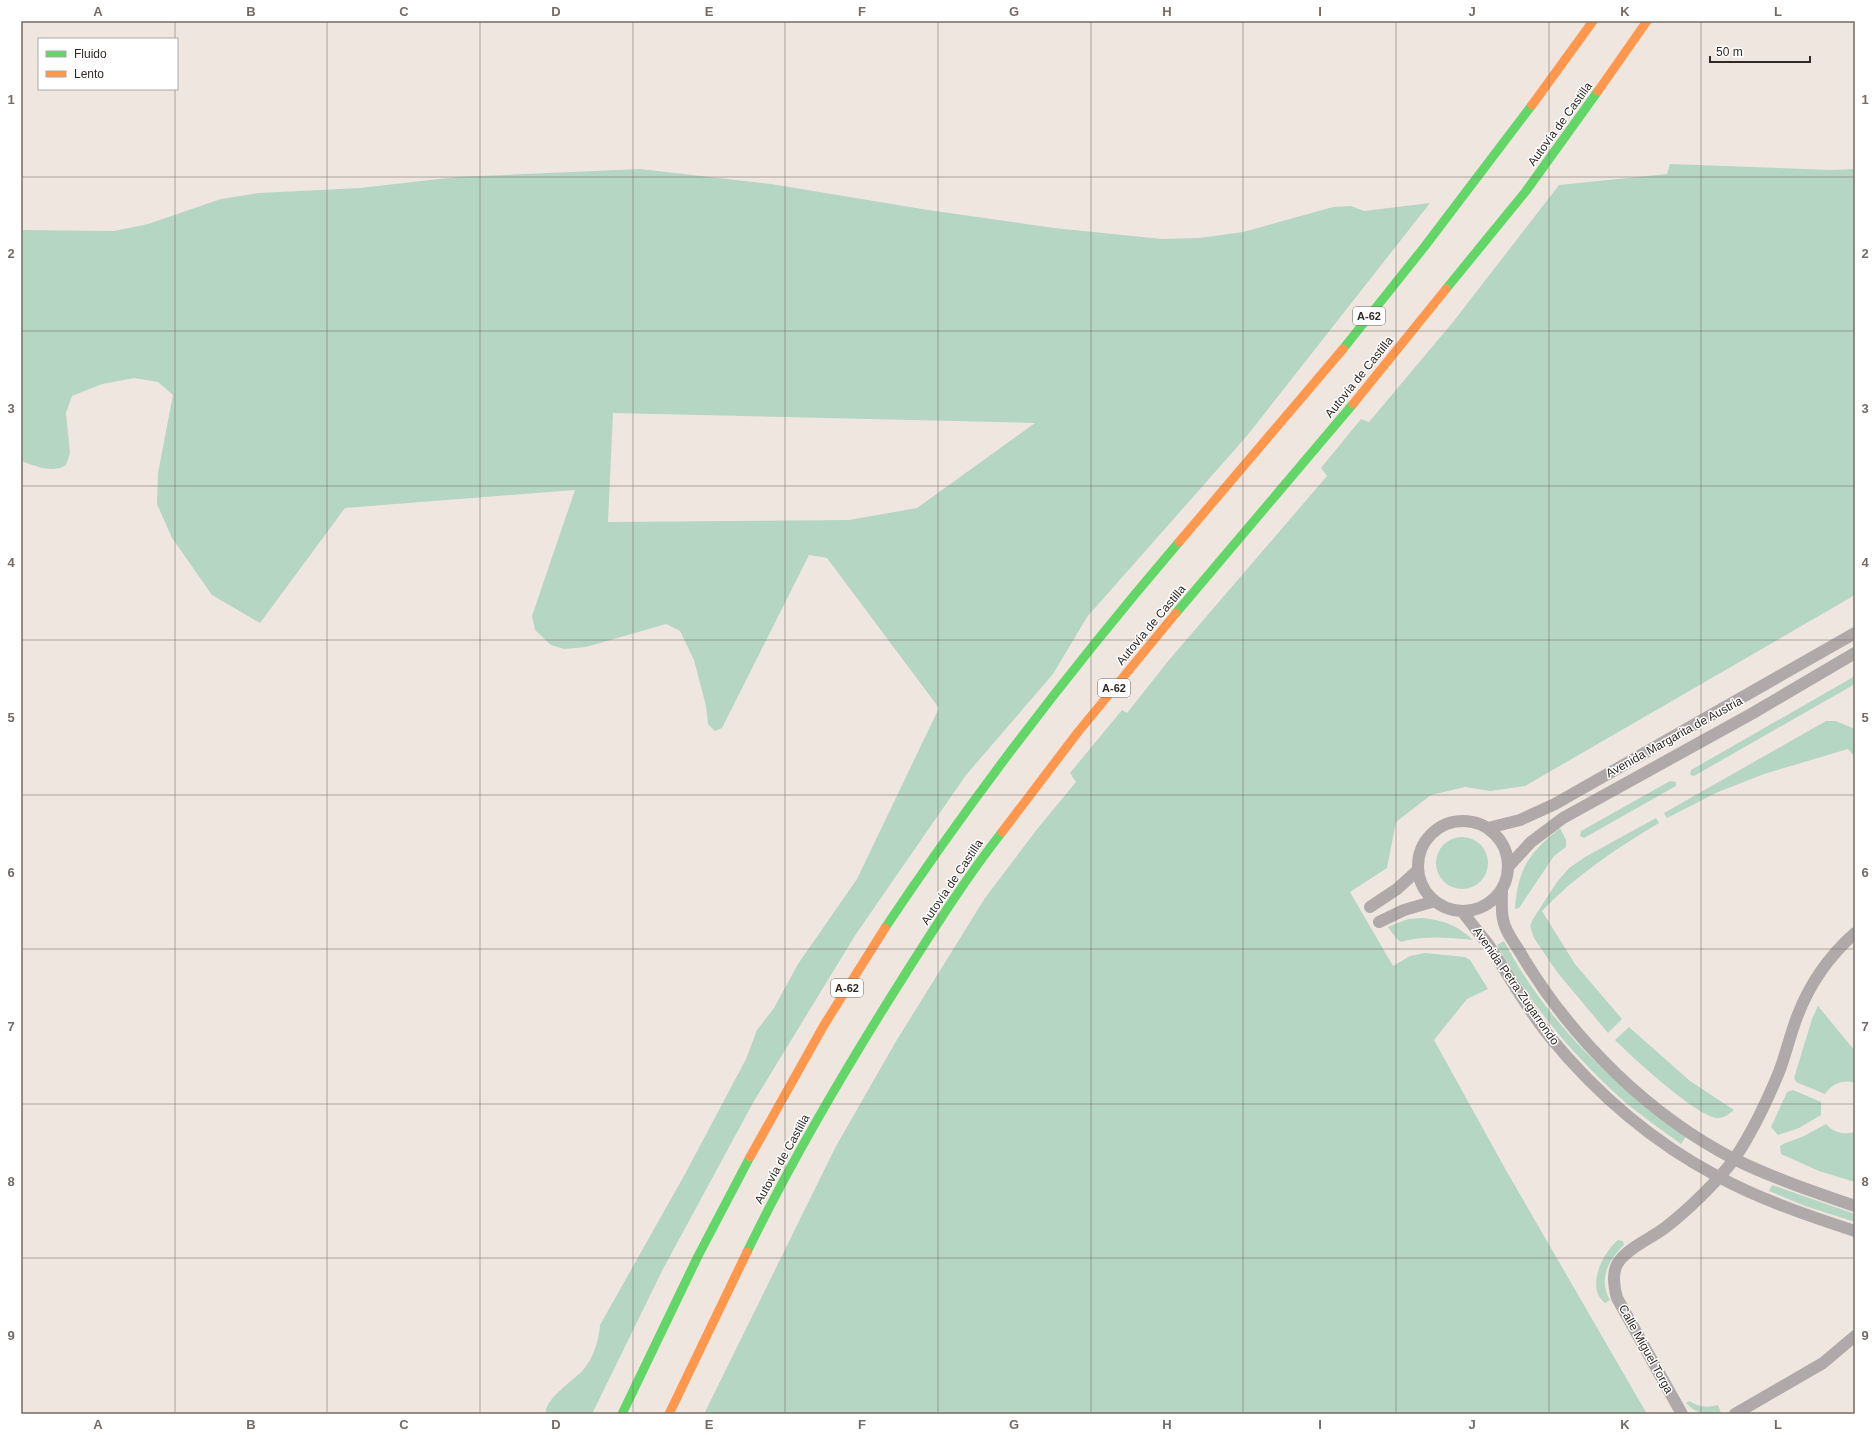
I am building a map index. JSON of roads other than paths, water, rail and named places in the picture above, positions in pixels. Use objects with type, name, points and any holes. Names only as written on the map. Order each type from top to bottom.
[{"type":"highway","name":"A-62","points":[[622,1414],[658,1335],[733,1186],[833,1009],[904,898],[970,805],[1131,600],[1313,386],[1466,192],[1571,54],[1593,21]]},
{"type":"highway","name":"Autovía de Castilla","points":[[669,1414],[696,1355],[773,1199],[848,1066],[937,924],[1000,834],[1078,732],[1156,637],[1344,415],[1526,191],[1647,21]]},
{"type":"highway","points":[[615,1414],[658,1335]]},
{"type":"highway","points":[[673,1414],[696,1355]]},
{"type":"street","name":"Avenida Margarita de Austria","points":[[1488,828],[1520,820],[1555,804],[1855,633]]},
{"type":"street","name":"Avenida Margarita de Austria","points":[[1508,867],[1531,842],[1563,818],[1753,713],[1855,653]]},
{"type":"street","points":[[1456,821],[1472,821],[1488,828],[1499,838],[1506,852],[1508,867],[1508,875],[1502,889],[1485,905],[1462,911],[1447,908],[1435,901],[1426,892],[1418,870],[1420,853],[1427,838],[1440,827],[1456,821]]},
{"type":"street","points":[[1370,907],[1397,889],[1418,870]]},
{"type":"street","name":"Avenida Petra Zugarrondo","points":[[1502,889],[1502,920],[1538,981],[1562,1014],[1596,1052],[1635,1090],[1667,1116],[1694,1135],[1734,1158],[1817,1193],[1855,1206]]},
{"type":"street","points":[[1379,922],[1404,910],[1435,901]]},
{"type":"street","name":"Avenida Petra Zugarrondo","points":[[1462,911],[1488,945],[1531,1012],[1550,1037],[1579,1071],[1653,1136],[1718,1177],[1801,1213],[1855,1231]]},
{"type":"street","points":[[1718,1177],[1734,1158],[1753,1127],[1779,1071],[1796,1017],[1806,995],[1829,960],[1855,933]]},
{"type":"street","name":"Calle Miguel Torga","points":[[1682,1414],[1617,1298],[1613,1282],[1615,1270],[1619,1260],[1666,1227],[1691,1205],[1718,1177]]},
{"type":"street","points":[[1735,1414],[1823,1363],[1855,1336]]}]
